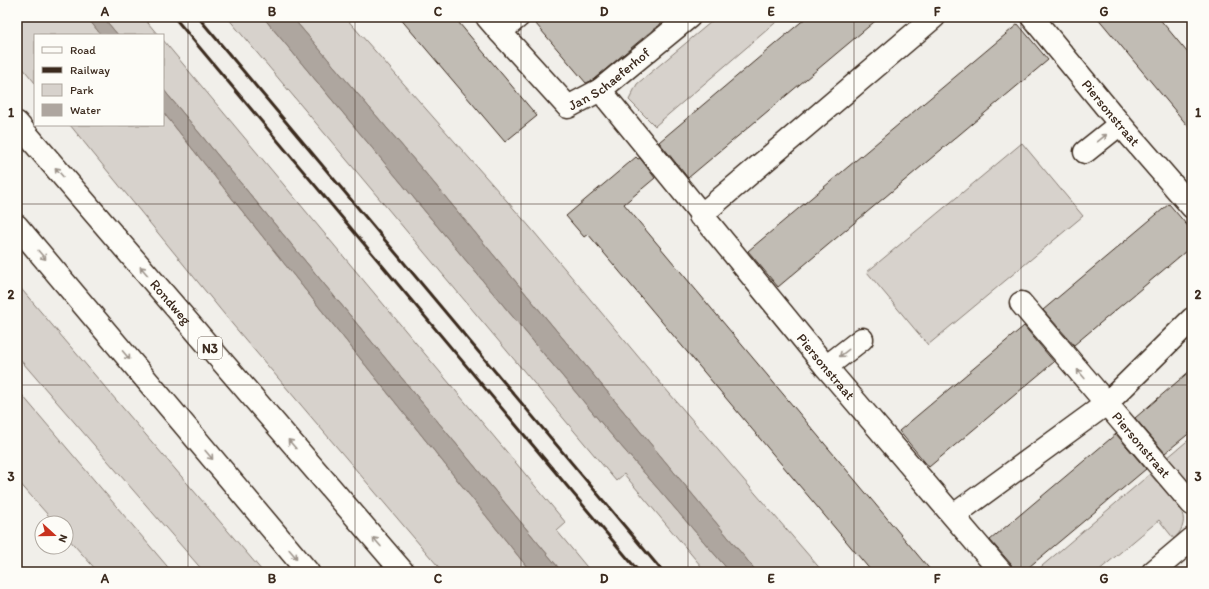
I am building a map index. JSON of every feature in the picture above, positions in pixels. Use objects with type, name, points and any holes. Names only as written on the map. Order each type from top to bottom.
[{"type":"main road","name":"Jan Schaeferhof","points":[[518,17],[494,25],[568,107],[600,90],[689,17]]},
{"type":"main road","points":[[700,216],[934,17]]},
{"type":"main road","name":"Piersonstraat","points":[[1032,17],[1120,124],[1192,207]]},
{"type":"main road","name":"Piersonstraat","points":[[600,90],[700,216],[826,368],[954,515],[1001,572]]},
{"type":"main road","name":"Rondweg","points":[[17,123],[403,572]]},
{"type":"main road","points":[[1085,152],[1120,124]]},
{"type":"main road","points":[[17,226],[308,572]]},
{"type":"main road","points":[[1021,303],[1106,404]]},
{"type":"main road","name":"Piersonstraat","points":[[954,515],[1106,404],[1192,319]]},
{"type":"main road","points":[[826,368],[862,339]]},
{"type":"main road","name":"Piersonstraat","points":[[1106,404],[1192,504]]},
{"type":"main road","points":[[1153,572],[1192,539]]},
{"type":"green space","points":[[17,17],[87,17],[100,34],[34,34],[34,82],[17,61]]},
{"type":"green space","points":[[103,17],[143,17],[157,34],[117,34]]},
{"type":"green space","points":[[227,17],[263,17],[608,431],[730,572],[706,572],[624,474],[616,481]]},
{"type":"green space","points":[[292,17],[345,17],[529,226],[651,372],[823,572],[757,572],[433,182]]},
{"type":"green space","points":[[717,17],[782,17],[655,126],[629,100],[637,84]]},
{"type":"green space","points":[[164,41],[566,523],[557,531],[591,572],[562,572],[164,90]]},
{"type":"green space","points":[[164,113],[531,572],[443,572],[233,325],[71,126],[164,126]]},
{"type":"green space","points":[[1022,143],[1083,216],[928,345],[867,272]]},
{"type":"green space","points":[[17,284],[263,572],[204,572],[17,356]]},
{"type":"green space","points":[[17,389],[172,572],[98,572],[74,545],[74,515],[48,515],[17,480]]},
{"type":"green space","points":[[1192,437],[1192,488],[1167,458]]},
{"type":"green space","points":[[1150,474],[1177,505],[1182,513],[1183,524],[1179,533],[1174,539],[1159,520],[1097,572],[1035,572]]},
{"type":"water","points":[[87,17],[103,17],[117,34],[100,34]]},
{"type":"water","points":[[263,17],[292,17],[433,182],[757,572],[730,572],[608,431]]},
{"type":"water","points":[[164,90],[562,572],[531,572],[164,113]]},
{"type":"building","points":[[399,17],[454,17],[537,116],[505,142]]},
{"type":"building","points":[[530,17],[668,17],[593,80],[586,83]]},
{"type":"building","points":[[807,17],[880,17],[688,178],[659,142]]},
{"type":"building","points":[[1097,17],[1158,17],[1192,58],[1192,131]]},
{"type":"building","points":[[1018,24],[1048,60],[778,287],[748,251]]},
{"type":"building","points":[[636,157],[638,159],[640,158],[655,178],[624,204],[932,572],[872,572],[588,234],[584,237],[566,216]]},
{"type":"building","points":[[1169,204],[1192,231],[1192,246],[1074,345],[1043,310]]},
{"type":"building","points":[[1024,326],[1054,362],[929,467],[899,431]]},
{"type":"building","points":[[1192,369],[1192,431],[1165,453],[1135,418]]},
{"type":"building","points":[[1116,434],[1146,469],[1023,572],[1013,572],[1011,564],[990,540]]},
{"type":"railway","points":[[174,17],[639,572]]},
{"type":"railway","points":[[198,17],[663,572]]}]
